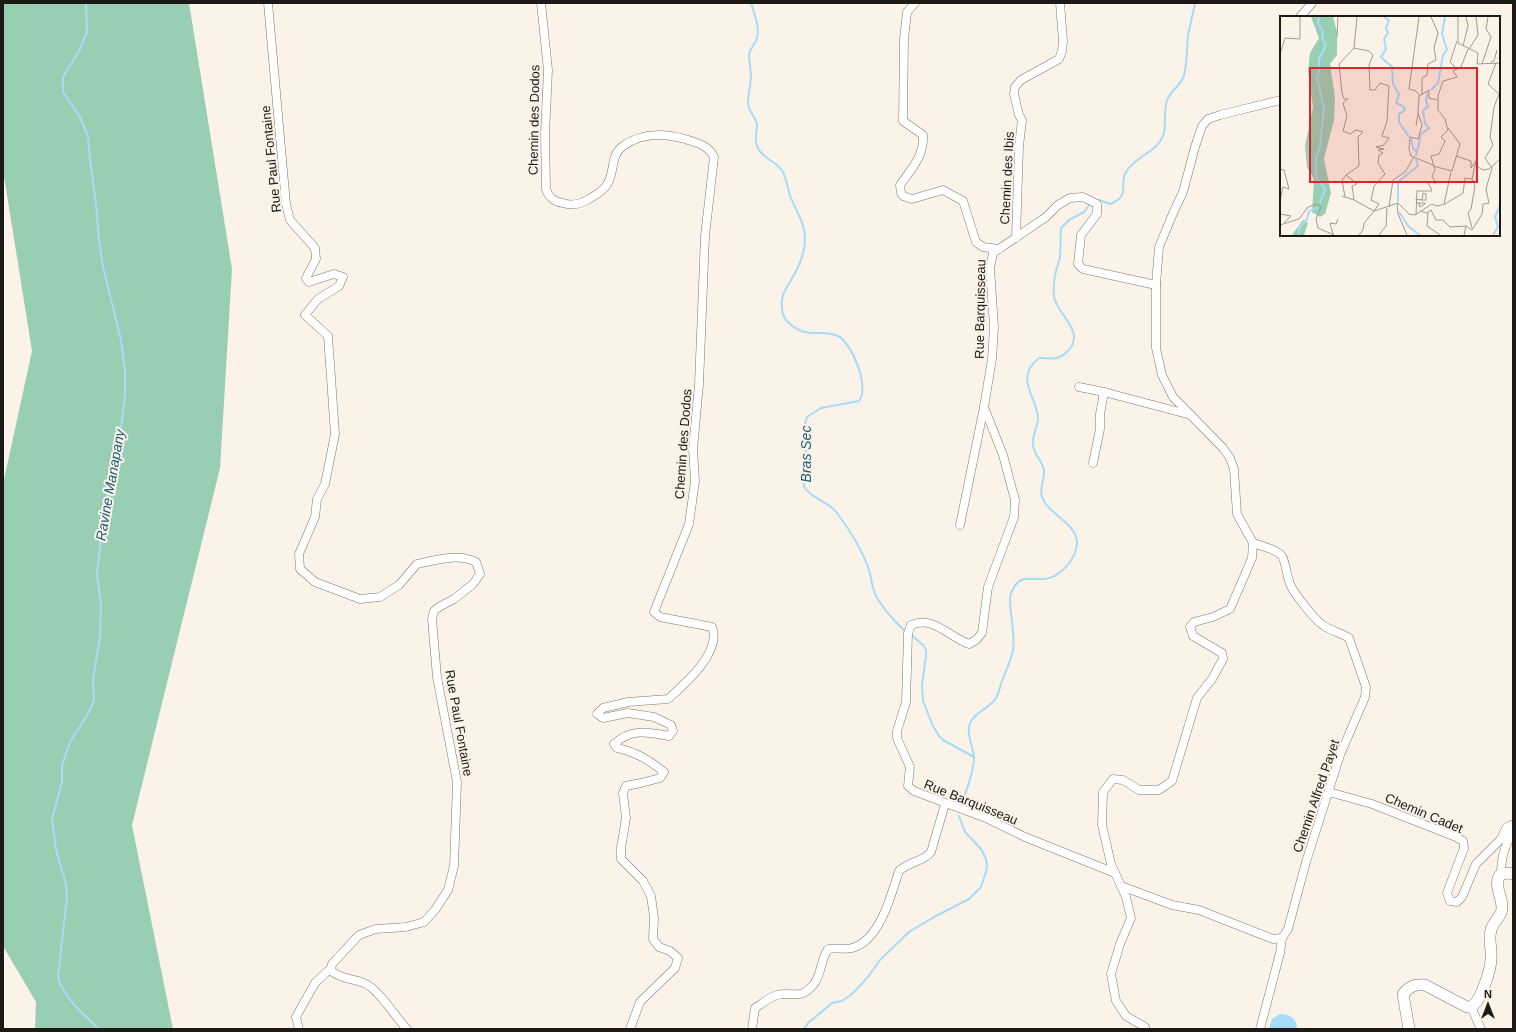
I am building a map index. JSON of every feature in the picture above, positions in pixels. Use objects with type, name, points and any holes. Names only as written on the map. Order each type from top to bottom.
[{"type":"main road","points":[[1409,1029],[1403,1000],[1404,994],[1411,986],[1418,984],[1425,986],[1463,1005],[1473,1006],[1481,994],[1491,966],[1491,929],[1502,911],[1502,904],[1497,886],[1498,880],[1501,874],[1509,872],[1513,874]]},
{"type":"street","name":"Rue Paul Fontaine","points":[[268,3],[286,204],[290,220],[315,248],[316,259],[306,278],[309,282],[334,274],[343,277],[339,286],[318,299],[305,314],[328,336],[335,434],[325,484],[317,499],[315,517],[299,554],[300,569],[315,582],[360,599],[380,597],[399,585],[417,564],[455,557],[470,559],[476,562],[480,574],[473,584],[454,599],[434,611],[432,619],[437,677],[458,782],[454,866],[448,890],[435,910],[424,922],[406,927],[376,928],[359,935],[332,964],[332,968]]},
{"type":"street","name":"Chemin des Dodos","points":[[541,3],[548,70],[545,134],[546,189],[547,193],[557,202],[570,205],[585,201],[606,187],[612,173],[615,154],[622,146],[637,138],[651,135],[676,137],[700,144],[711,151],[714,157],[705,236],[699,384],[694,449],[695,481],[689,524],[654,612],[660,617],[712,627],[715,634],[709,655],[689,679],[668,699],[628,702],[603,708],[597,714],[603,718],[628,713],[654,717],[671,725],[673,731],[669,736],[646,732],[631,733],[622,737],[614,744],[617,748],[629,750],[648,759],[664,772],[660,778],[626,786],[624,793],[626,818],[621,848],[621,858],[643,881],[651,896],[654,918],[653,939],[659,947],[678,958],[675,968],[640,1002],[630,1029]]},
{"type":"street","points":[[915,3],[907,12],[904,40],[903,121],[923,135],[924,146],[918,161],[900,185],[901,193],[903,196],[912,199],[943,190],[963,202],[976,242],[983,247],[999,249]]},
{"type":"street","name":"Chemin des Ibis","points":[[1016,238],[1019,146],[1022,120],[1019,115],[1014,94],[1015,87],[1021,80],[1059,59],[1063,41],[1060,3]]},
{"type":"street","points":[[1301,16],[1312,3]]},
{"type":"street","points":[[1146,1029],[1126,1016],[1116,1001],[1111,974],[1120,944],[1131,918],[1126,897],[1111,864],[1102,825],[1103,792],[1113,779],[1123,780],[1139,790],[1159,790],[1172,781],[1197,698],[1212,679],[1223,660],[1222,653],[1193,636],[1190,627],[1194,622],[1213,617],[1230,609],[1252,558],[1253,543],[1236,514],[1234,469],[1230,458],[1223,448],[1173,397],[1162,375],[1156,348],[1156,285],[1159,247],[1174,211],[1184,192],[1195,147],[1202,126],[1208,119],[1220,115],[1280,100]]},
{"type":"street","name":"Rue Barquisseau","points":[[1115,873],[1025,837],[986,818],[945,804],[914,791],[908,786],[910,767],[898,738],[897,731],[906,702],[908,633],[911,625],[919,621],[930,623],[969,644],[976,640],[982,633],[988,587],[1014,517],[1014,500],[1003,455],[984,408],[992,353],[994,327],[990,268],[993,253],[1046,217],[1058,205],[1070,198],[1083,197],[1097,204],[1098,214],[1081,235],[1078,264],[1083,269],[1156,285]]},
{"type":"street","points":[[1079,387],[1104,392],[1147,405],[1186,413],[1193,416]]},
{"type":"street","points":[[1093,463],[1100,429],[1100,414],[1104,392]]},
{"type":"street","points":[[960,525],[984,408]]},
{"type":"street","name":"Chemin Alfred Payet","points":[[1253,543],[1270,548],[1281,555],[1284,559],[1286,576],[1291,587],[1307,608],[1324,626],[1349,638],[1366,687],[1365,697],[1340,755],[1330,792],[1306,862],[1288,929],[1282,938],[1280,953],[1260,1029]]},
{"type":"street","name":"Chemin Cadet","points":[[1330,792],[1372,804],[1463,841],[1464,848],[1447,893],[1450,901],[1457,902],[1462,897],[1476,864],[1501,839],[1506,828],[1511,825],[1513,830],[1504,847],[1501,862],[1501,874]]},
{"type":"street","points":[[752,1029],[755,1008],[776,995],[802,994],[813,984],[820,975],[823,957],[828,949],[853,948],[864,943],[884,916],[899,871],[904,867],[927,857],[931,852],[945,804]]},
{"type":"street","points":[[1121,886],[1172,905],[1199,910],[1273,939],[1282,938]]},
{"type":"street","points":[[299,1029],[296,1017],[315,983],[332,968],[331,971],[340,977],[364,983],[378,994],[407,1029]]},
{"type":"street","points":[[1471,1007],[1481,1029]]},
{"type":"green space","points":[[3,3],[189,3],[232,269],[220,468],[132,825],[173,1029],[35,1029],[36,1002],[3,946],[3,484],[32,351],[3,170]]},
{"type":"water","points":[[1280,1014],[1290,1016],[1296,1022],[1297,1029],[1269,1029],[1272,1019]]},
{"type":"waterway","name":"Ravine Manapany","points":[[86,3],[87,32],[80,49],[63,77],[63,92],[80,117],[88,136],[99,241],[103,267],[121,340],[125,370],[125,395],[120,436],[113,474],[101,521],[97,574],[101,606],[100,637],[93,679],[94,700],[89,712],[70,742],[62,765],[62,782],[52,819],[56,850],[66,884],[67,897],[58,977],[70,999],[99,1029]]},
{"type":"waterway","name":"Bras Sec","points":[[751,3],[758,34],[749,55],[751,76],[748,103],[749,109],[757,125],[756,143],[761,153],[778,166],[783,172],[805,233],[805,243],[801,261],[783,294],[782,303],[784,317],[790,324],[803,332],[825,333],[838,336],[849,347],[861,376],[862,394],[859,401],[821,408],[807,417],[804,428],[806,453],[804,487],[812,495],[834,509],[862,553],[870,572],[873,588],[878,600],[892,618],[906,632]]},
{"type":"waterway","points":[[1099,200],[1110,204],[1117,201],[1123,194],[1123,182],[1126,172],[1134,162],[1156,146],[1163,136],[1167,100],[1183,78],[1184,74],[1188,36],[1195,3]]},
{"type":"waterway","points":[[961,806],[969,783],[974,759],[969,732],[970,723],[975,716],[990,705],[996,698],[1013,650],[1014,643],[1010,603],[1011,593],[1014,587],[1021,580],[1050,578],[1061,572],[1070,562],[1076,550],[1076,537],[1073,530],[1050,509],[1045,503],[1041,494],[1044,470],[1033,445],[1033,438],[1038,419],[1037,411],[1027,381],[1031,366],[1039,358],[1051,359],[1061,356],[1065,354],[1073,344],[1074,336],[1072,329],[1059,309],[1054,296],[1054,280],[1060,258],[1061,228],[1069,220],[1084,212],[1090,204]]},
{"type":"waterway","name":"Bras Sec","points":[[910,634],[923,645],[926,650],[922,685],[923,701],[933,726],[943,740],[974,757]]},
{"type":"waterway","points":[[804,1029],[808,1023],[832,1003],[842,1001],[852,994],[868,977],[880,960],[909,932],[969,899],[981,887],[986,872],[986,859],[981,849],[965,832],[959,816]]}]
